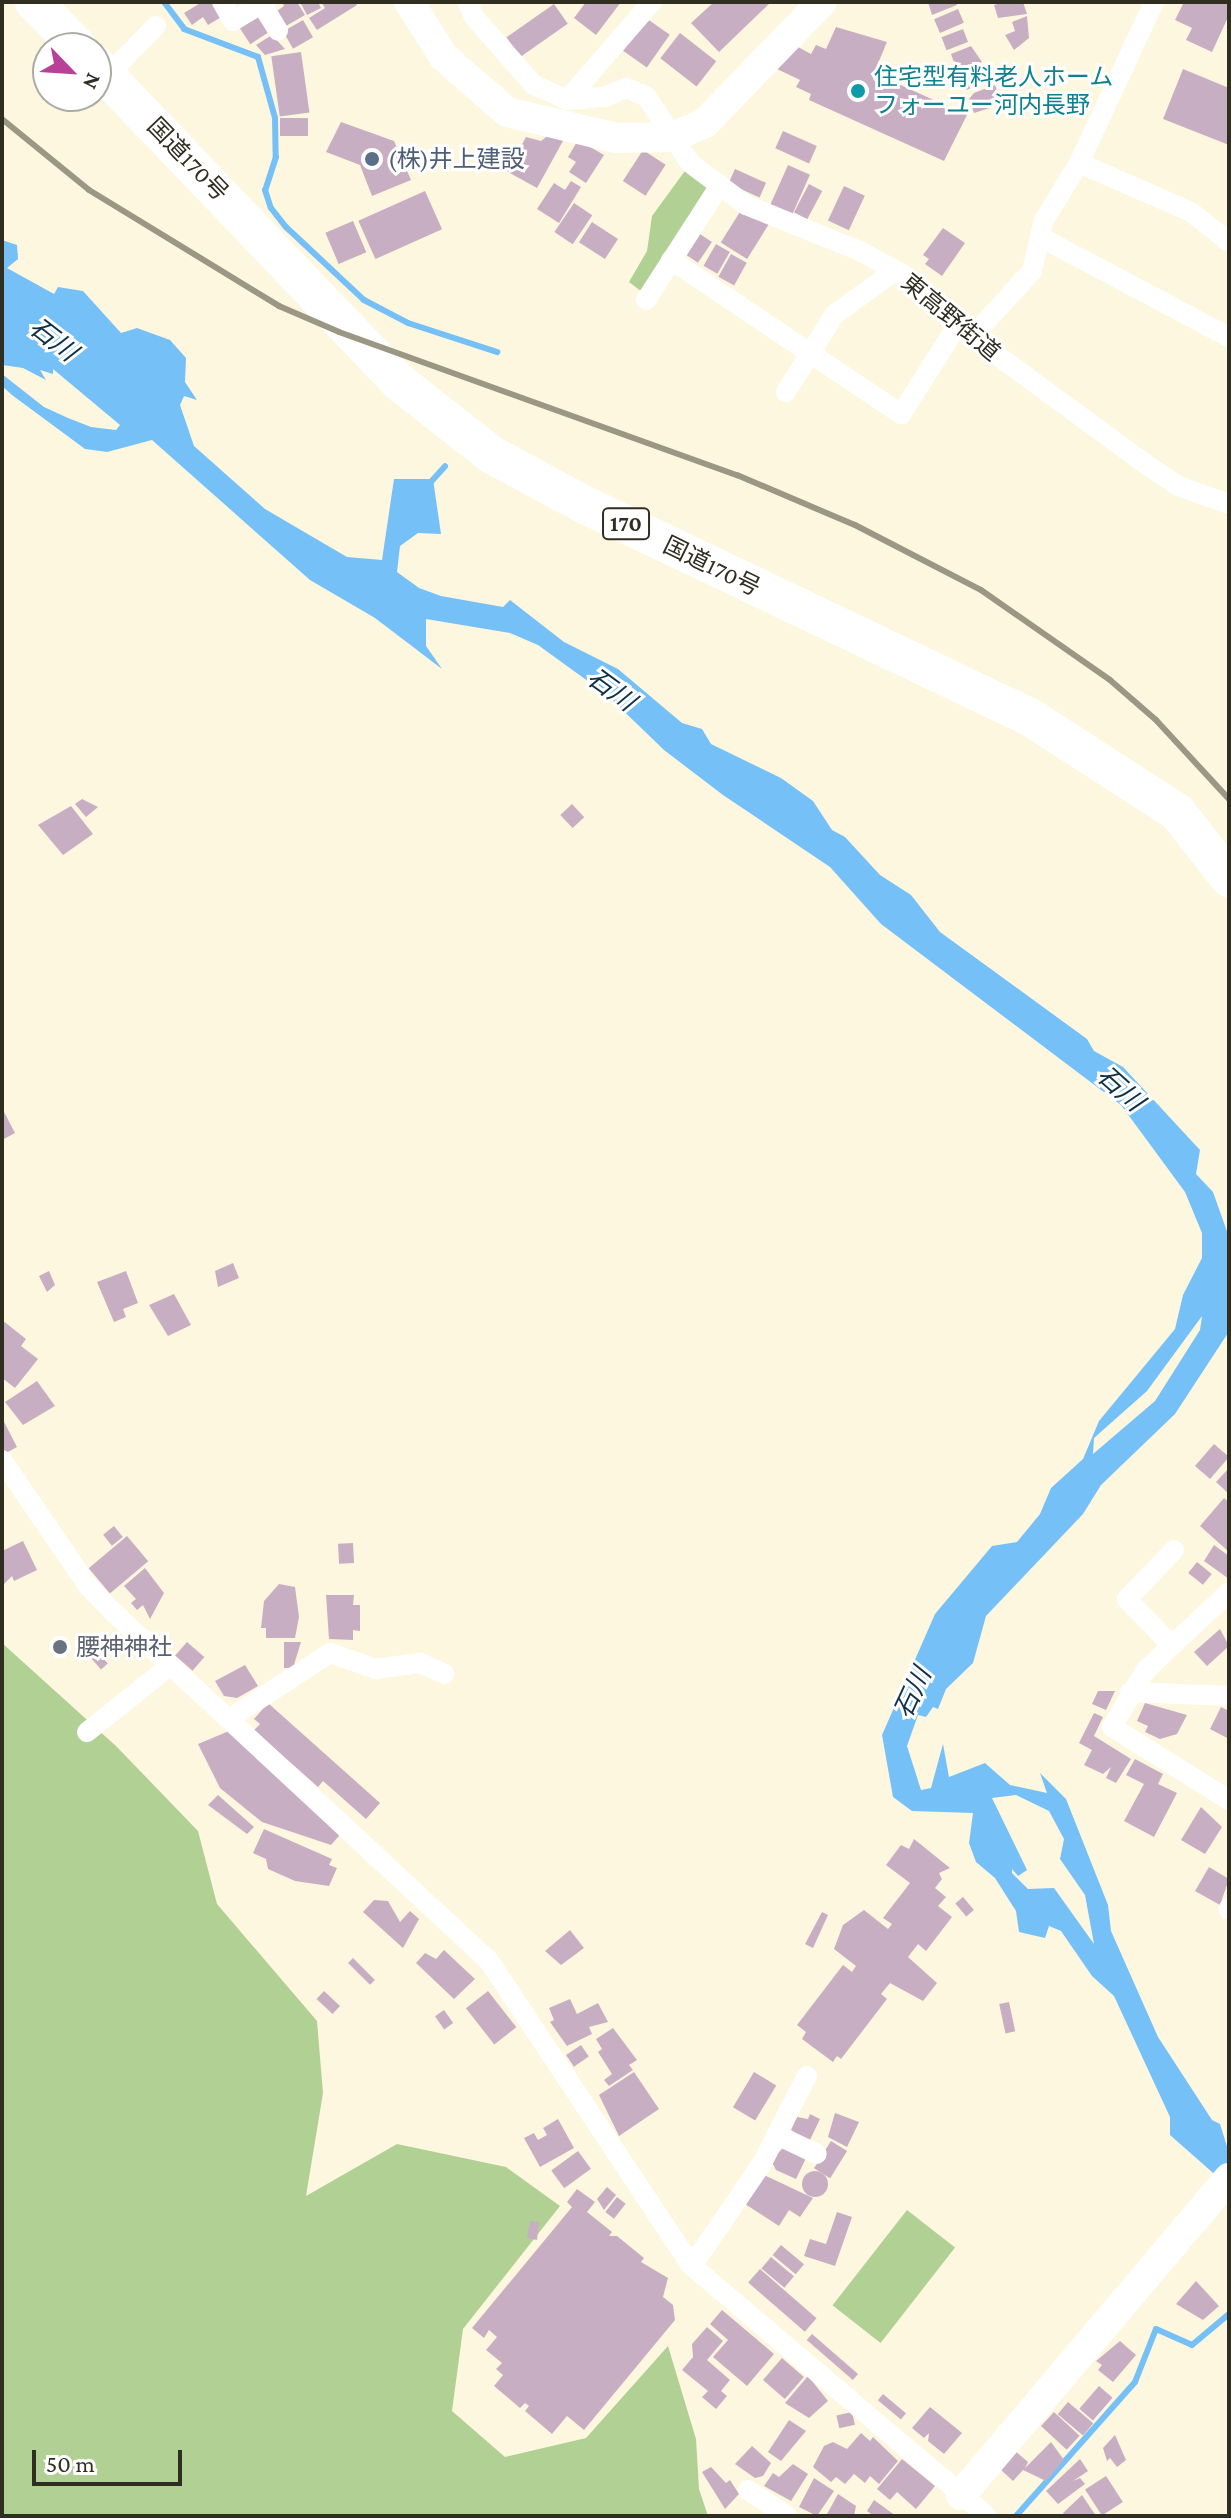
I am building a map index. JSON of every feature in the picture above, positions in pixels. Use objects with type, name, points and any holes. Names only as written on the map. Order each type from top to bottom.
[{"type":"highway","points":[[34,2],[63,32]]},
{"type":"highway","name":"国道170号","points":[[112,81],[400,383],[492,455],[581,503],[1030,717],[1177,812],[1229,878]]},
{"type":"street","points":[[222,2],[233,21],[263,3],[278,31]]},
{"type":"street","points":[[409,2],[444,57],[507,112],[616,138],[672,137],[705,123],[822,2]]},
{"type":"street","points":[[468,2],[516,69],[551,95],[567,100],[652,2]]},
{"type":"street","points":[[671,260],[901,414],[965,331],[1032,271],[1044,220],[1079,163],[1154,2]]},
{"type":"street","points":[[112,63],[156,26]]},
{"type":"street","name":"東高野街道","points":[[567,100],[605,97],[626,88],[646,96],[690,163],[746,205],[895,271],[965,331],[1178,486],[1229,504]]},
{"type":"street","points":[[1079,163],[1191,212],[1229,242]]},
{"type":"street","points":[[646,300],[720,185]]},
{"type":"street","points":[[1040,237],[1229,337]]},
{"type":"street","points":[[786,392],[835,314],[895,271]]},
{"type":"street","points":[[2,1460],[88,1586],[489,1961],[692,2266],[987,2516]]},
{"type":"street","points":[[1169,1564],[1127,1599],[1171,1645]]},
{"type":"street","points":[[1229,1592],[1171,1645],[1130,1692],[1112,1727],[1229,1800]]},
{"type":"street","points":[[229,1719],[330,1653],[376,1669],[420,1663],[445,1674]]},
{"type":"street","points":[[87,1732],[171,1665]]},
{"type":"street","points":[[1130,1692],[1229,1696]]},
{"type":"street","points":[[692,2266],[777,2135],[807,2076]]},
{"type":"street","points":[[777,2135],[817,2154]]},
{"type":"street","points":[[961,2495],[1229,2178]]},
{"type":"street","points":[[748,2490],[787,2516]]},
{"type":"green space","points":[[690,164],[718,185],[646,295],[629,282],[647,251],[652,216]]},
{"type":"green space","points":[[2,1643],[116,1746],[198,1831],[217,1904],[317,2021],[323,2093],[306,2196],[397,2144],[506,2167],[560,2206],[463,2329],[452,2411],[505,2457],[586,2438],[668,2346],[696,2439],[699,2489],[708,2516],[2,2516]]},
{"type":"green space","points":[[907,2210],[955,2248],[881,2343],[833,2305]]},
{"type":"water","name":"石川","points":[[2,240],[17,245],[18,259],[7,268],[54,294],[58,287],[83,291],[121,333],[137,328],[170,340],[186,358],[185,382],[197,400],[184,396],[180,405],[194,446],[265,509],[347,557],[382,560],[394,479],[433,479],[441,534],[418,533],[400,546],[397,572],[419,588],[441,596],[503,607],[510,600],[564,642],[618,669],[682,723],[702,729],[711,744],[781,778],[813,801],[832,830],[845,837],[880,875],[911,895],[940,932],[1087,1039],[1094,1051],[1123,1067],[1200,1150],[1196,1174],[1213,1192],[1229,1237],[1228,1333],[1175,1414],[1101,1485],[1083,1514],[986,1616],[973,1663],[946,1689],[938,1709],[933,1707],[926,1717],[918,1715],[907,1746],[921,1790],[931,1788],[943,1744],[949,1777],[985,1763],[1010,1785],[1047,1793],[1040,1773],[1066,1799],[1108,1905],[1111,1931],[1158,2037],[1212,2120],[1220,2124],[1229,2153],[1229,2187],[1170,2135],[1170,2117],[1114,1996],[1092,1976],[1061,1931],[1049,1926],[1045,1938],[1019,1932],[1016,1911],[995,1878],[976,1862],[969,1843],[973,1813],[912,1811],[893,1797],[882,1735],[935,1614],[992,1546],[1017,1542],[1040,1514],[1051,1488],[1083,1459],[1099,1421],[1175,1329],[1183,1295],[1202,1258],[1202,1233],[1185,1192],[1121,1105],[881,924],[830,867],[723,795],[664,750],[607,695],[538,645],[510,633],[426,619],[426,646],[442,669],[375,618],[310,580],[152,440],[107,452],[85,449],[2,386],[2,374],[44,407],[91,427],[116,430],[120,425],[53,369],[53,374],[40,370],[46,380],[23,368],[2,365]],"holes":[[[1202,1316],[1200,1330],[1155,1401],[1093,1454],[1094,1438],[1147,1391]],[[1016,1795],[1049,1811],[1064,1839],[1060,1859],[1085,1895],[1094,1944],[1054,1888],[1028,1889],[1012,1873],[1012,1869],[1018,1876],[1027,1870],[992,1798]]]},
{"type":"building","points":[[202,2],[214,2],[223,16],[208,25],[203,17],[192,25],[184,13]]},
{"type":"building","points":[[282,2],[297,2],[305,15],[286,26],[277,11],[284,6]]},
{"type":"building","points":[[300,2],[318,2],[321,8],[307,15]]},
{"type":"building","points":[[321,2],[355,2],[357,5],[317,30],[309,18],[325,8]]},
{"type":"building","points":[[586,2],[621,2],[596,35],[574,18]]},
{"type":"building","points":[[714,2],[771,2],[719,52],[691,23]]},
{"type":"building","points":[[928,2],[956,2],[957,5],[932,15]]},
{"type":"building","points":[[1023,2],[1027,14],[998,18],[994,5]]},
{"type":"building","points":[[1184,2],[1229,2],[1229,15],[1212,52],[1186,40],[1192,28],[1175,20]]},
{"type":"building","points":[[554,4],[568,24],[520,57],[506,37]]},
{"type":"building","points":[[958,9],[964,23],[940,33],[934,19]]},
{"type":"building","points":[[257,16],[268,33],[250,44],[239,27]]},
{"type":"building","points":[[1027,16],[1029,38],[1014,50],[1005,35],[1015,31],[1012,22]]},
{"type":"building","points":[[646,18],[670,35],[647,67],[623,51]]},
{"type":"building","points":[[303,20],[313,37],[293,49],[283,32]]},
{"type":"building","name":"住宅型有料老人ホーム フォーユー河内長野","points":[[836,27],[887,42],[874,73],[967,115],[944,161],[809,100],[811,94],[796,87],[800,80],[777,69],[798,47],[811,54],[816,45],[826,49]]},
{"type":"building","points":[[963,29],[968,42],[947,50],[942,37]]},
{"type":"building","points":[[680,33],[716,61],[697,87],[660,58]]},
{"type":"building","points":[[272,35],[285,49],[265,55],[256,45]]},
{"type":"building","points":[[971,46],[982,62],[957,71],[951,54]]},
{"type":"building","points":[[301,52],[309,112],[280,117],[271,56]]},
{"type":"building","points":[[981,66],[993,80],[966,90],[960,74]]},
{"type":"building","points":[[1183,69],[1229,88],[1229,145],[1163,119]]},
{"type":"building","points":[[995,85],[999,96],[990,99],[993,107],[974,113],[969,99],[974,93]]},
{"type":"building","points":[[280,118],[308,118],[308,136],[280,136]]},
{"type":"building","name":"(株)井上建設","points":[[341,122],[394,141],[411,180],[372,196],[360,165],[326,152]]},
{"type":"building","points":[[783,131],[817,146],[809,163],[775,148]]},
{"type":"building","points":[[550,134],[563,141],[537,188],[501,168],[513,147],[519,150],[526,137],[541,141]]},
{"type":"building","points":[[578,140],[604,155],[586,183],[569,172],[576,162],[568,157]]},
{"type":"building","points":[[643,150],[666,165],[645,196],[623,181]]},
{"type":"building","points":[[788,165],[810,175],[792,214],[771,204]]},
{"type":"building","points":[[735,169],[766,183],[760,197],[728,184]]},
{"type":"building","points":[[571,181],[581,187],[559,223],[537,209],[554,183],[565,190]]},
{"type":"building","points":[[809,184],[822,191],[807,219],[794,212]]},
{"type":"building","points":[[844,186],[865,196],[849,230],[828,220]]},
{"type":"building","points":[[425,191],[442,229],[375,259],[358,221]]},
{"type":"building","points":[[574,203],[592,215],[573,244],[554,232]]},
{"type":"building","points":[[743,207],[769,223],[747,259],[721,243]]},
{"type":"building","points":[[353,221],[366,252],[339,264],[325,233]]},
{"type":"building","points":[[592,222],[618,239],[605,259],[579,242]]},
{"type":"building","points":[[943,228],[965,243],[942,276],[925,264],[929,259],[923,255]]},
{"type":"building","points":[[697,232],[712,242],[698,263],[683,253]]},
{"type":"building","points":[[716,244],[730,252],[717,274],[704,266]]},
{"type":"building","points":[[731,254],[747,263],[734,285],[718,277]]},
{"type":"building","points":[[82,799],[98,807],[86,817],[75,804]]},
{"type":"building","points":[[572,804],[584,817],[573,828],[560,815]]},
{"type":"building","points":[[71,806],[93,834],[63,855],[38,825]]},
{"type":"building","points":[[2,1108],[15,1133],[2,1140]]},
{"type":"building","points":[[233,1263],[239,1278],[218,1287],[215,1271]]},
{"type":"building","points":[[49,1271],[55,1285],[47,1292],[39,1276]]},
{"type":"building","points":[[126,1271],[138,1303],[123,1309],[126,1317],[114,1322],[97,1282]]},
{"type":"building","points":[[174,1294],[191,1325],[168,1336],[149,1305]]},
{"type":"building","points":[[2,1320],[26,1339],[21,1346],[38,1359],[15,1388],[2,1378]]},
{"type":"building","points":[[37,1381],[55,1406],[23,1425],[5,1402]]},
{"type":"building","points":[[2,1418],[17,1447],[6,1453],[2,1447]]},
{"type":"building","points":[[1214,1444],[1229,1457],[1210,1479],[1195,1466]]},
{"type":"building","points":[[1229,1468],[1229,1494],[1216,1482]]},
{"type":"building","points":[[1224,1498],[1229,1502],[1229,1552],[1200,1526]]},
{"type":"building","points":[[114,1526],[123,1537],[112,1546],[103,1535]]},
{"type":"building","points":[[127,1536],[148,1561],[110,1593],[89,1568]]},
{"type":"building","points":[[23,1541],[37,1570],[14,1581],[12,1576],[2,1586],[2,1551]]},
{"type":"building","points":[[353,1543],[354,1563],[339,1564],[338,1544]]},
{"type":"building","points":[[1214,1545],[1229,1556],[1229,1579],[1204,1561]]},
{"type":"building","points":[[1197,1562],[1212,1574],[1203,1585],[1188,1573]]},
{"type":"building","points":[[145,1568],[164,1593],[150,1619],[143,1605],[137,1610],[131,1603],[136,1599],[124,1586]]},
{"type":"building","points":[[279,1584],[295,1587],[299,1617],[295,1638],[266,1638],[266,1628],[261,1628],[264,1601]]},
{"type":"building","points":[[326,1595],[354,1595],[353,1605],[360,1605],[360,1631],[353,1630],[353,1640],[329,1639]]},
{"type":"building","points":[[1220,1629],[1229,1646],[1207,1666],[1194,1652]]},
{"type":"building","points":[[187,1642],[204,1657],[193,1671],[175,1656]]},
{"type":"building","points":[[284,1642],[301,1642],[293,1668],[284,1668]]},
{"type":"building","points":[[96,1650],[108,1664],[101,1669],[89,1656]]},
{"type":"building","points":[[245,1665],[258,1686],[237,1698],[224,1696],[215,1681]]},
{"type":"building","points":[[1098,1691],[1115,1691],[1106,1710],[1092,1704]]},
{"type":"building","points":[[268,1703],[380,1803],[366,1819],[323,1781],[318,1787],[254,1730],[260,1724],[254,1719]]},
{"type":"building","points":[[1145,1703],[1187,1715],[1177,1734],[1160,1739],[1145,1732],[1148,1726],[1137,1721]]},
{"type":"building","points":[[1221,1707],[1229,1711],[1229,1739],[1210,1729]]},
{"type":"building","points":[[1094,1713],[1103,1717],[1094,1736],[1131,1759],[1116,1783],[1106,1778],[1111,1767],[1103,1774],[1084,1765],[1092,1750],[1079,1743]]},
{"type":"building","points":[[229,1731],[337,1831],[339,1836],[331,1845],[262,1822],[220,1788],[198,1744]]},
{"type":"building","points":[[1135,1759],[1163,1774],[1158,1784],[1177,1793],[1154,1837],[1124,1821],[1144,1784],[1126,1775]]},
{"type":"building","points":[[218,1795],[254,1827],[247,1834],[208,1805]]},
{"type":"building","points":[[1201,1807],[1222,1827],[1205,1854],[1181,1840]]},
{"type":"building","points":[[264,1829],[332,1859],[329,1865],[337,1868],[329,1886],[295,1881],[268,1869],[266,1859],[253,1853]]},
{"type":"building","points":[[914,1839],[950,1868],[939,1873],[942,1879],[935,1888],[946,1897],[938,1906],[952,1917],[926,1951],[918,1944],[908,1957],[937,1983],[923,2001],[890,1983],[881,1994],[887,1999],[841,2059],[837,2056],[833,2062],[802,2039],[806,2032],[797,2025],[843,1965],[852,1972],[856,1966],[834,1949],[843,1925],[864,1910],[888,1929],[892,1924],[883,1918],[910,1883],[886,1865],[901,1845],[909,1849]]},
{"type":"building","points":[[1209,1867],[1229,1879],[1220,1905],[1195,1891]]},
{"type":"building","points":[[963,1897],[974,1910],[966,1916],[955,1903]]},
{"type":"building","points":[[374,1900],[388,1901],[400,1922],[410,1911],[419,1919],[403,1948],[363,1912]]},
{"type":"building","points":[[822,1912],[828,1915],[813,1948],[805,1944]]},
{"type":"building","points":[[570,1930],[584,1948],[561,1965],[545,1951]]},
{"type":"building","points":[[444,1950],[475,1979],[454,1999],[416,1963],[425,1953],[436,1959]]},
{"type":"building","points":[[353,1958],[375,1980],[370,1985],[348,1963]]},
{"type":"building","points":[[324,1991],[340,2006],[333,2014],[316,1999]]},
{"type":"building","points":[[488,1991],[516,2027],[494,2044],[466,2008]]},
{"type":"building","points":[[570,1999],[577,2014],[598,2003],[608,2022],[589,2027],[592,2034],[567,2046],[550,2022],[554,2020],[549,2008]]},
{"type":"building","points":[[1009,2002],[1015,2031],[1005,2033],[999,2004]]},
{"type":"building","points":[[444,2010],[453,2023],[444,2029],[435,2016]]},
{"type":"building","points":[[613,2028],[637,2060],[629,2065],[633,2070],[609,2086],[604,2080],[612,2074],[598,2052],[602,2049],[596,2039]]},
{"type":"building","points":[[581,2045],[589,2057],[574,2067],[566,2055]]},
{"type":"building","points":[[634,2072],[659,2109],[619,2136],[599,2095]]},
{"type":"building","points":[[754,2072],[776,2085],[755,2121],[733,2107]]},
{"type":"building","points":[[835,2113],[859,2122],[847,2147],[828,2137]]},
{"type":"building","points":[[810,2114],[820,2119],[809,2142],[791,2130],[797,2117],[808,2119]]},
{"type":"building","points":[[558,2119],[574,2148],[540,2167],[524,2138],[534,2133],[538,2140],[547,2135],[543,2128]]},
{"type":"building","points":[[831,2141],[847,2151],[830,2178],[814,2168]]},
{"type":"building","points":[[784,2147],[806,2158],[796,2179],[776,2170],[771,2160]]},
{"type":"building","points":[[578,2151],[591,2169],[564,2188],[551,2170]]},
{"type":"building","points":[[815,2171],[824,2175],[828,2184],[824,2193],[815,2197],[806,2193],[802,2184],[806,2175]]},
{"type":"building","points":[[764,2175],[813,2198],[800,2217],[789,2210],[779,2226],[745,2204]]},
{"type":"building","points":[[607,2187],[616,2195],[604,2210],[597,2199]]},
{"type":"building","points":[[577,2189],[595,2202],[587,2212],[612,2232],[609,2236],[617,2236],[644,2258],[641,2262],[668,2278],[663,2297],[673,2305],[675,2320],[584,2430],[567,2416],[552,2434],[525,2411],[529,2406],[525,2403],[520,2408],[494,2386],[503,2375],[496,2369],[502,2363],[486,2350],[497,2337],[489,2330],[484,2338],[472,2328],[572,2207],[567,2202]]},
{"type":"building","points":[[617,2197],[626,2204],[614,2219],[605,2212]]},
{"type":"building","points":[[837,2212],[852,2217],[835,2266],[804,2256],[810,2239],[826,2244]]},
{"type":"building","points":[[530,2221],[539,2222],[537,2240],[527,2238]]},
{"type":"building","points":[[781,2245],[804,2264],[796,2274],[773,2255]]},
{"type":"building","points":[[771,2257],[794,2276],[784,2288],[761,2268]]},
{"type":"building","points":[[760,2269],[817,2318],[805,2332],[748,2283]]},
{"type":"building","points":[[1196,2281],[1219,2306],[1203,2320],[1176,2304]]},
{"type":"building","points":[[722,2310],[774,2354],[747,2386],[713,2357],[728,2340],[710,2324]]},
{"type":"building","points":[[707,2327],[723,2341],[707,2360],[730,2380],[721,2391],[727,2396],[716,2409],[702,2397],[708,2391],[682,2370],[693,2357],[692,2344]]},
{"type":"building","points":[[812,2334],[858,2374],[853,2380],[807,2340]]},
{"type":"building","points":[[1120,2341],[1136,2355],[1113,2382],[1098,2370],[1102,2365],[1096,2361]]},
{"type":"building","points":[[782,2358],[804,2377],[785,2399],[763,2380]]},
{"type":"building","points":[[808,2376],[828,2401],[809,2418],[785,2403]]},
{"type":"building","points":[[1099,2386],[1113,2398],[1093,2420],[1079,2409]]},
{"type":"building","points":[[883,2394],[906,2413],[901,2419],[878,2400]]},
{"type":"building","points":[[1068,2402],[1093,2423],[1083,2435],[1058,2414]]},
{"type":"building","points":[[930,2407],[962,2433],[944,2454],[928,2441],[929,2433],[924,2438],[912,2428]]},
{"type":"building","points":[[852,2412],[855,2425],[839,2428],[836,2416]]},
{"type":"building","points":[[1054,2412],[1080,2436],[1067,2450],[1041,2426]]},
{"type":"building","points":[[789,2420],[806,2431],[781,2461],[768,2452]]},
{"type":"building","points":[[861,2433],[870,2441],[873,2437],[898,2461],[879,2484],[870,2476],[865,2483],[854,2474],[845,2484],[836,2477],[831,2482],[813,2467],[824,2446],[833,2442],[847,2449]]},
{"type":"building","points":[[1115,2435],[1126,2460],[1117,2467],[1110,2458],[1107,2461],[1103,2448]]},
{"type":"building","points":[[1051,2442],[1064,2460],[1046,2481],[1023,2470],[1013,2481],[1000,2469],[1014,2450],[1028,2462],[1025,2468]]},
{"type":"building","points":[[752,2446],[771,2463],[763,2476],[755,2478],[735,2464]]},
{"type":"building","points":[[902,2459],[935,2486],[916,2509],[897,2492],[890,2500],[877,2489]]},
{"type":"building","points":[[1080,2459],[1088,2471],[1073,2481],[1080,2478],[1085,2484],[1058,2504],[1046,2491]]},
{"type":"building","points":[[793,2464],[808,2474],[791,2501],[764,2486],[773,2473],[779,2477]]},
{"type":"building","points":[[711,2467],[726,2483],[730,2480],[739,2494],[725,2509],[702,2472]]},
{"type":"building","points":[[1106,2476],[1123,2502],[1102,2516],[1085,2490]]},
{"type":"building","points":[[814,2478],[834,2491],[817,2516],[799,2507]]},
{"type":"building","points":[[838,2494],[856,2506],[854,2516],[826,2516]]},
{"type":"building","points":[[1082,2495],[1096,2516],[1065,2516],[1063,2513]]},
{"type":"building","points":[[874,2500],[896,2516],[874,2516],[867,2511]]},
{"type":"waterway","points":[[164,2],[184,29],[258,57],[275,118],[276,157],[265,190],[271,208],[286,227],[364,300],[408,323],[497,352]]},
{"type":"waterway","points":[[429,484],[445,466]]},
{"type":"waterway","points":[[1016,2516],[1135,2382],[1156,2329],[1192,2345],[1229,2314]]},
{"type":"railway","points":[[2,119],[89,190],[279,306],[339,332],[737,475],[855,525],[981,590],[1110,680],[1156,720],[1229,799]]},
{"type":"place","name":"住宅型有料老人ホーム フォーユー河内長野","points":[[858,91]]},
{"type":"place","name":"(株)井上建設","points":[[372,159]]},
{"type":"place","name":"腰神神社","points":[[60,1647]]}]
